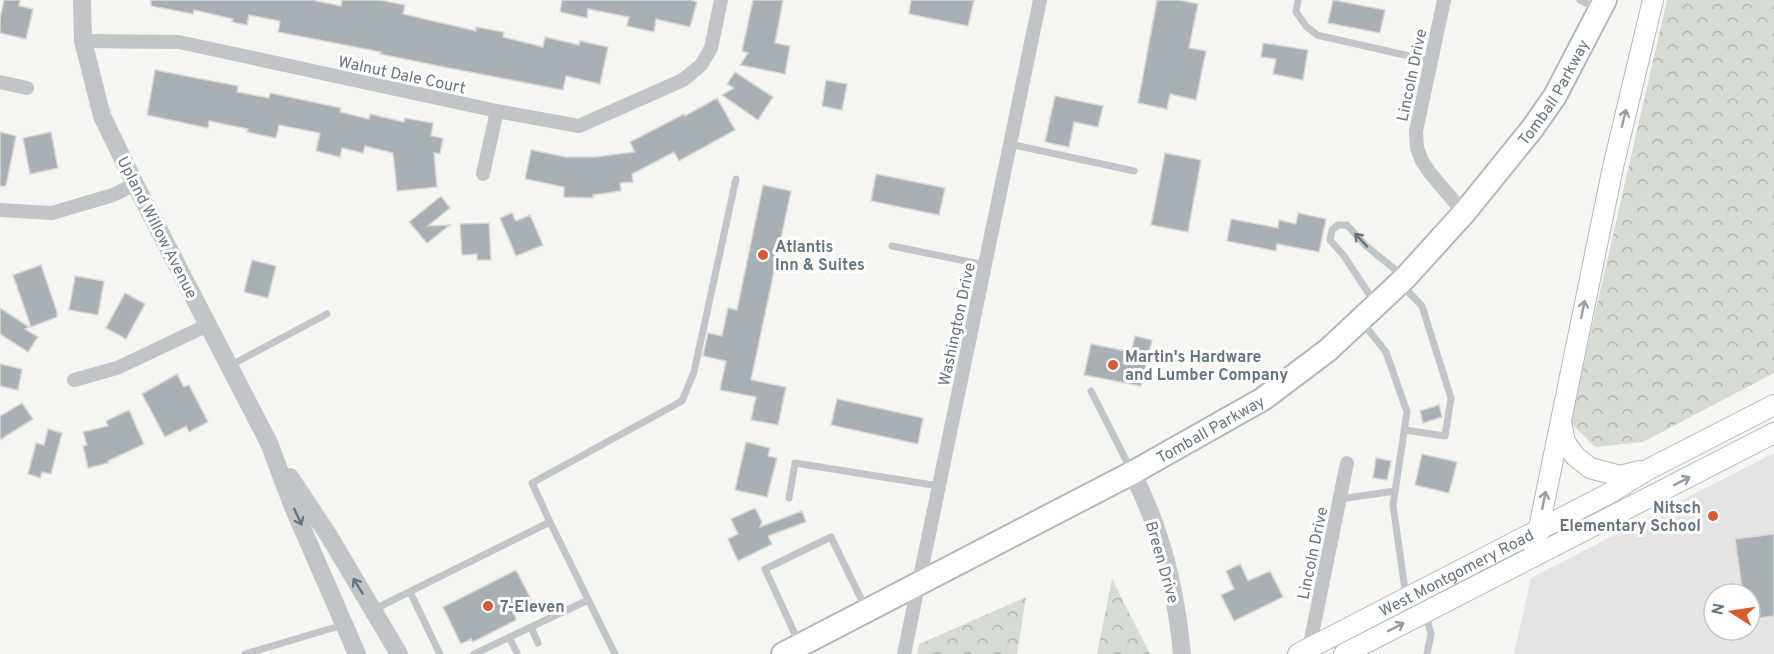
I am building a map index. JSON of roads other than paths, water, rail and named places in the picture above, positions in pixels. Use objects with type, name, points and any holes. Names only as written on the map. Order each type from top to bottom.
[{"type":"main road","points":[[1533,557],[1560,416],[1613,167],[1653,0]]},
{"type":"main road","name":"Tomball Parkway","points":[[791,650],[1132,473],[1263,399],[1328,350],[1403,280],[1464,213],[1532,129],[1555,96],[1595,3]]},
{"type":"main road","name":"West Montgomery Road","points":[[1304,651],[1611,493],[1649,469],[1774,405]]},
{"type":"main road","points":[[1560,416],[1565,442],[1575,456],[1590,468],[1620,476],[1649,469]]},
{"type":"main road","name":"West Montgomery Road","points":[[1344,654],[1774,433]]},
{"type":"street","name":"Upland Willow Avenue","points":[[82,0],[82,41],[102,116],[268,443],[293,507],[357,654]]},
{"type":"street","name":"Walnut Dale Court","points":[[82,41],[180,42],[497,111],[579,126],[683,80],[701,65],[711,48],[721,0]]},
{"type":"street","name":"Washington Drive","points":[[904,654],[1040,0]]},
{"type":"street","name":"Lincoln Drive","points":[[1444,0],[1416,131],[1417,147],[1430,173],[1464,213]]},
{"type":"street","points":[[0,82],[27,87]]},
{"type":"street","points":[[483,174],[497,111]]},
{"type":"street","points":[[0,210],[52,213],[113,195],[135,184]]},
{"type":"street","points":[[74,380],[117,368],[208,325]]},
{"type":"street","name":"Upland Willow Avenue","points":[[268,443],[329,536],[399,654]]},
{"type":"street","name":"Lincoln Drive","points":[[1304,651],[1347,464]]},
{"type":"street","name":"Breen Drive","points":[[1132,473],[1159,536],[1171,577],[1179,620],[1182,654]]},
{"type":"street","points":[[344,625],[373,610]]},
{"type":"lane","points":[[1298,0],[1296,12],[1306,26],[1317,34],[1431,61]]},
{"type":"lane","points":[[1010,144],[1134,171]]},
{"type":"lane","points":[[615,654],[532,483],[682,401],[694,372],[736,179]]},
{"type":"lane","points":[[1405,430],[1445,436],[1451,398],[1422,306],[1403,280],[1347,225],[1338,225],[1332,230],[1330,240],[1344,256],[1386,352],[1407,411],[1393,505],[1407,599]]},
{"type":"lane","points":[[892,246],[985,265]]},
{"type":"lane","points":[[229,366],[327,314]]},
{"type":"lane","points":[[1091,391],[1132,473]]},
{"type":"lane","points":[[789,498],[795,464],[939,486]]},
{"type":"lane","points":[[1340,499],[1395,491]]},
{"type":"lane","points":[[373,610],[550,522]]},
{"type":"lane","points":[[791,650],[765,569],[831,537],[867,611]]},
{"type":"lane","points":[[410,592],[440,654]]},
{"type":"lane","points":[[474,654],[588,600]]},
{"type":"lane","points":[[1425,613],[1431,633],[1427,654]]},
{"type":"lane","points":[[245,654],[344,625]]},
{"type":"lane","points":[[531,627],[538,643]]},
{"type":"lane","points":[[509,638],[517,653]]},
{"type":"lane","points":[[492,646],[496,654]]},
{"type":"place","name":"Atlantis Inn & Suites","points":[[763,255]]},
{"type":"place","name":"Martin's Hardware and Lumber Company","points":[[1113,365]]},
{"type":"place","name":"Nitsch Elementary School","points":[[1713,516]]},
{"type":"place","name":"7-Eleven","points":[[488,606]]}]
